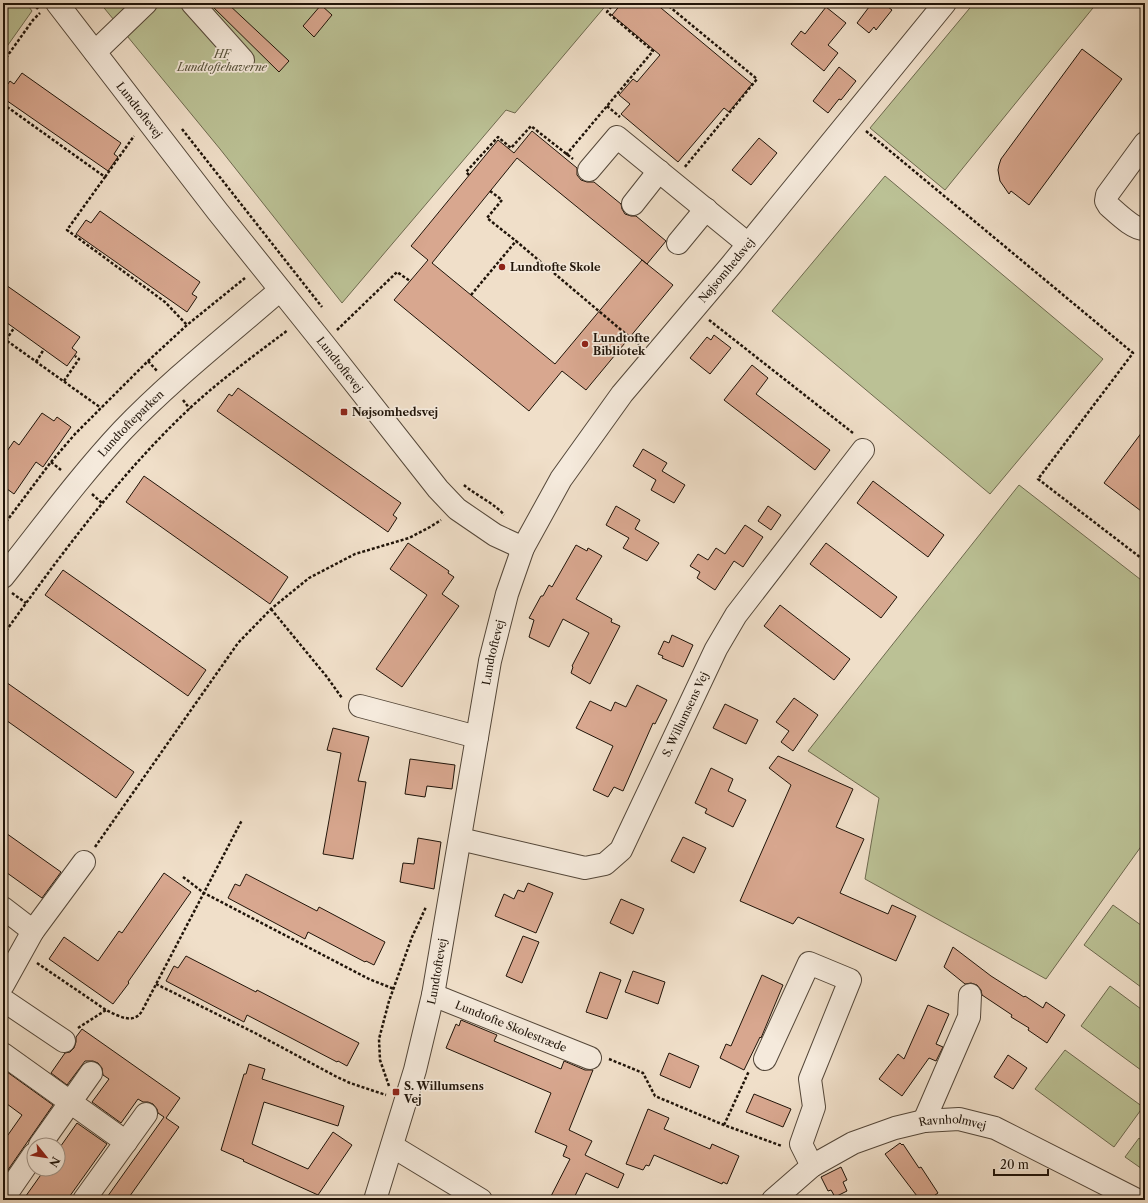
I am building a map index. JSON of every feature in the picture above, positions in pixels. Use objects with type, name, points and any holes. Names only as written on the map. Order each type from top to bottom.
[{"type":"street","points":[[96,52],[146,3]]},
{"type":"street","points":[[192,3],[243,60]]},
{"type":"street","name":"Nøjsomhedsvej","points":[[523,548],[561,480],[622,394],[748,244],[945,3]]},
{"type":"street","name":"Lundtoftevej","points":[[49,8],[96,52],[261,266],[303,318],[331,336],[419,465],[457,509],[495,535],[523,548],[507,594],[490,661],[433,995],[415,1070],[400,1098],[392,1146],[375,1200]]},
{"type":"street","points":[[589,170],[616,136],[748,244]]},
{"type":"street","points":[[1145,143],[1107,195],[1106,201],[1109,206],[1136,227],[1145,229]]},
{"type":"street","points":[[633,204],[659,171]]},
{"type":"street","points":[[678,243],[706,209]]},
{"type":"street","name":"Lundtofteparken","points":[[6,584],[77,483],[122,432],[169,385],[280,290]]},
{"type":"street","name":"S. Willumsens Vej","points":[[460,839],[585,868],[605,864],[621,850],[716,649],[736,615],[862,450]]},
{"type":"street","points":[[360,706],[477,737]]},
{"type":"street","points":[[3,985],[33,931],[84,862]]},
{"type":"street","points":[[3,908],[33,931]]},
{"type":"street","points":[[765,1059],[809,963],[850,980],[810,1079],[814,1107],[801,1144],[812,1166]]},
{"type":"street","name":"Lundtofte Skolestræde","points":[[433,995],[590,1058]]},
{"type":"street","points":[[924,1121],[969,1017],[970,995]]},
{"type":"street","points":[[3,1000],[64,1041]]},
{"type":"street","points":[[3,1054],[126,1142]]},
{"type":"street","points":[[46,1137],[91,1073]]},
{"type":"street","points":[[84,1200],[146,1114]]},
{"type":"street","name":"Ravnholmvej","points":[[773,1200],[812,1166],[853,1144],[895,1128],[924,1121],[960,1119],[995,1128],[1137,1200]]},
{"type":"street","points":[[392,1146],[481,1200]]},
{"type":"street","points":[[5,1196],[26,1166]]},
{"type":"path","points":[[566,155],[653,51],[607,12],[614,3]]},
{"type":"path","points":[[665,3],[757,80],[683,169]]},
{"type":"path","points":[[3,62],[33,20],[49,8]]},
{"type":"path","points":[[3,104],[106,177]]},
{"type":"path","points":[[607,106],[624,121]]},
{"type":"path","points":[[146,117],[106,177],[67,230],[165,302],[187,325]]},
{"type":"path","points":[[850,118],[1133,353],[1038,479],[1145,561]]},
{"type":"path","points":[[179,126],[325,311]]},
{"type":"path","points":[[470,174],[466,172],[498,137],[511,148],[531,126],[566,155],[589,170]]},
{"type":"path","points":[[490,191],[502,200],[487,218],[653,357]]},
{"type":"path","points":[[471,295],[516,241]]},
{"type":"path","points":[[3,526],[50,462],[75,434],[148,361],[187,325],[279,252]]},
{"type":"path","points":[[331,336],[397,272],[410,281]]},
{"type":"path","points":[[3,635],[102,503],[148,451],[190,409],[246,362],[320,305]]},
{"type":"path","points":[[695,308],[862,441],[862,450]]},
{"type":"path","points":[[331,336],[334,322]]},
{"type":"path","points":[[14,328],[4,339],[101,408]]},
{"type":"path","points":[[331,336],[344,335]]},
{"type":"path","points":[[36,362],[44,349]]},
{"type":"path","points":[[64,382],[79,359],[75,356]]},
{"type":"path","points":[[461,482],[479,497],[500,510],[504,516]]},
{"type":"path","points":[[84,862],[238,643],[271,609],[309,578],[355,554],[408,538],[430,527],[457,509]]},
{"type":"path","points":[[6,584],[26,604]]},
{"type":"path","points":[[271,609],[327,677],[353,712],[360,706]]},
{"type":"path","points":[[39,964],[106,1010],[128,1018],[135,1018],[140,1015],[242,820]]},
{"type":"path","points":[[183,877],[204,894],[369,979],[394,989]]},
{"type":"path","points":[[400,1098],[385,1076],[380,1060],[379,1040],[389,1001],[412,937],[428,905]]},
{"type":"path","points":[[156,984],[255,1033],[337,1077],[350,1083],[400,1098]]},
{"type":"path","points":[[64,1041],[106,1010]]},
{"type":"path","points":[[590,1058],[595,1060],[602,1057],[643,1073],[655,1096],[717,1122],[795,1150],[801,1144]]},
{"type":"green space","points":[[3,3],[26,3],[32,11],[3,52]]},
{"type":"green space","name":"HF Lundtoftehaverne","points":[[100,3],[608,3],[515,113],[506,110],[342,303],[220,149]]},
{"type":"green space","points":[[974,3],[1097,3],[945,190],[870,128]]},
{"type":"green space","points":[[885,176],[1103,359],[990,494],[772,311]]},
{"type":"green space","points":[[1019,485],[1145,583],[1145,841],[1046,979],[865,879],[879,798],[808,751]]},
{"type":"green space","points":[[1113,905],[1145,928],[1145,990],[1084,945]]},
{"type":"green space","points":[[1110,986],[1145,1012],[1145,1073],[1081,1026]]},
{"type":"green space","points":[[1065,1050],[1143,1107],[1114,1147],[1035,1089]]},
{"type":"green space","points":[[1139,1138],[1145,1143],[1145,1171],[1125,1157]]},
{"type":"building","points":[[209,3],[227,3],[289,61],[279,72]]},
{"type":"building","points":[[622,3],[655,3],[752,84],[729,112],[724,108],[678,162],[621,114],[630,104],[619,95],[633,79],[637,82],[660,55],[612,15]]},
{"type":"building","points":[[872,3],[883,3],[892,10],[876,30],[874,27],[869,33],[857,23]]},
{"type":"building","points":[[321,5],[332,15],[314,37],[303,26]]},
{"type":"building","points":[[826,7],[846,23],[828,45],[838,53],[824,71],[791,44],[801,31],[805,34]]},
{"type":"building","points":[[1082,49],[1122,79],[1029,205],[1011,191],[1009,194],[1000,181],[998,170],[1001,159]]},
{"type":"building","points":[[839,67],[856,81],[841,100],[839,99],[828,113],[813,101]]},
{"type":"building","points":[[22,73],[121,143],[114,154],[118,157],[108,171],[3,98],[3,91],[10,81],[14,84]]},
{"type":"building","points":[[532,131],[577,168],[577,175],[581,180],[594,182],[621,204],[625,214],[636,216],[666,241],[647,264],[517,158],[432,263],[555,364],[642,260],[673,285],[586,390],[562,371],[529,411],[394,300],[428,260],[411,246],[498,140],[514,153]]},
{"type":"building","points":[[759,138],[777,153],[751,185],[732,170]]},
{"type":"building","points":[[100,211],[200,282],[192,294],[197,297],[187,312],[76,234],[86,220],[91,223]]},
{"type":"building","points":[[3,283],[80,337],[72,348],[77,352],[67,366],[3,320]]},
{"type":"building","points":[[714,335],[731,348],[710,374],[690,358],[707,337],[711,340]]},
{"type":"building","points":[[752,365],[768,378],[756,394],[830,450],[815,470],[724,400]]},
{"type":"building","points":[[238,388],[401,503],[393,515],[397,518],[388,532],[217,411],[229,394],[232,396]]},
{"type":"building","points":[[42,413],[54,421],[57,417],[71,427],[43,467],[36,462],[14,494],[3,486],[3,457],[14,441],[19,445]]},
{"type":"building","points":[[1145,428],[1145,514],[1104,483]]},
{"type":"building","points":[[643,449],[667,463],[662,471],[685,485],[674,503],[651,490],[656,480],[633,466]]},
{"type":"building","points":[[144,476],[288,577],[270,604],[126,502]]},
{"type":"building","points":[[873,481],[944,535],[928,557],[857,503]]},
{"type":"building","points":[[616,506],[640,520],[635,529],[659,543],[647,561],[623,548],[629,538],[606,525]]},
{"type":"building","points":[[768,506],[781,515],[771,530],[758,521]]},
{"type":"building","points":[[745,525],[763,537],[743,567],[734,561],[715,590],[697,578],[700,572],[690,566],[698,554],[708,560],[716,548],[725,554]]},
{"type":"building","points":[[408,543],[449,571],[448,573],[454,577],[442,594],[459,606],[402,687],[376,669],[427,595],[390,569]]},
{"type":"building","points":[[826,543],[897,597],[881,618],[810,564]]},
{"type":"building","points":[[576,545],[587,551],[588,548],[602,556],[576,599],[612,619],[611,622],[620,626],[590,684],[571,673],[572,666],[589,633],[563,619],[549,647],[529,637],[534,620],[529,618],[549,585],[552,587]]},
{"type":"building","points":[[63,570],[206,670],[188,696],[45,595]]},
{"type":"building","points":[[780,605],[850,659],[834,680],[764,626]]},
{"type":"building","points":[[672,635],[693,645],[683,667],[662,658],[663,656],[658,654],[664,641],[669,643]]},
{"type":"building","points":[[3,680],[134,772],[116,798],[3,718]]},
{"type":"building","points":[[637,685],[667,700],[655,724],[653,723],[623,791],[614,787],[608,797],[593,790],[613,746],[576,728],[590,701],[611,711],[615,702],[626,707]]},
{"type":"building","points":[[794,698],[818,715],[793,751],[781,742],[789,731],[776,722]]},
{"type":"building","points":[[725,704],[758,720],[746,744],[713,728]]},
{"type":"building","points":[[333,728],[369,737],[358,781],[366,782],[353,859],[323,854],[341,753],[327,750]]},
{"type":"building","points":[[778,756],[853,789],[836,827],[864,839],[840,893],[888,914],[892,905],[916,916],[896,961],[798,917],[793,924],[740,901],[791,785],[769,768]]},
{"type":"building","points":[[410,759],[455,765],[452,789],[427,786],[425,797],[405,794]]},
{"type":"building","points":[[711,768],[733,779],[728,791],[746,800],[733,827],[705,813],[707,809],[695,803]]},
{"type":"building","points":[[3,831],[61,872],[42,898],[3,870]]},
{"type":"building","points":[[683,837],[706,848],[694,873],[671,861]]},
{"type":"building","points":[[418,838],[441,842],[434,889],[400,882],[403,863],[414,864]]},
{"type":"building","points":[[164,873],[191,892],[113,1004],[49,959],[64,937],[98,961],[119,931],[122,933]]},
{"type":"building","points":[[246,874],[317,911],[319,907],[385,942],[374,965],[366,961],[365,962],[308,932],[305,939],[228,898],[235,884],[240,886]]},
{"type":"building","points":[[528,883],[553,893],[536,933],[495,916],[504,894],[514,899],[518,890],[524,892]]},
{"type":"building","points":[[621,899],[644,909],[633,934],[610,923]]},
{"type":"building","points":[[523,936],[539,942],[522,983],[506,976]]},
{"type":"building","points":[[953,947],[991,976],[1024,997],[1025,996],[1043,1008],[1046,1002],[1065,1015],[1047,1043],[1028,1030],[1029,1028],[1011,1017],[1012,1015],[982,995],[981,990],[977,985],[971,983],[965,984],[944,967]]},
{"type":"building","points":[[186,956],[256,992],[257,990],[359,1043],[347,1066],[247,1015],[244,1022],[166,981],[174,966],[178,968]]},
{"type":"building","points":[[633,971],[665,982],[658,1004],[625,992]]},
{"type":"building","points":[[600,972],[621,980],[607,1019],[586,1012]]},
{"type":"building","points":[[762,975],[783,985],[761,1038],[760,1037],[744,1070],[720,1058],[726,1044],[731,1046]]},
{"type":"building","points":[[928,1005],[949,1014],[936,1044],[943,1047],[936,1061],[929,1058],[902,1096],[879,1079],[898,1054],[904,1059]]},
{"type":"building","points":[[461,1020],[497,1035],[494,1041],[561,1069],[564,1061],[585,1070],[593,1070],[569,1130],[592,1141],[585,1155],[624,1174],[618,1188],[586,1173],[573,1200],[549,1200],[570,1159],[563,1156],[567,1146],[535,1132],[551,1093],[446,1048],[456,1024],[459,1026]]},
{"type":"building","points":[[82,1029],[180,1098],[166,1118],[179,1127],[127,1200],[105,1200],[164,1117],[158,1113],[153,1104],[143,1102],[138,1099],[121,1123],[92,1102],[109,1079],[103,1075],[102,1068],[98,1063],[93,1061],[85,1061],[67,1085],[51,1073],[65,1053],[70,1052],[74,1048],[76,1037]]},
{"type":"building","points":[[669,1053],[699,1066],[690,1088],[660,1075]]},
{"type":"building","points":[[1008,1055],[1027,1068],[1013,1089],[994,1077]]},
{"type":"building","points":[[249,1064],[265,1069],[262,1079],[344,1106],[338,1126],[264,1102],[252,1144],[308,1169],[333,1132],[352,1145],[318,1195],[221,1150],[244,1074],[246,1074]]},
{"type":"building","points":[[3,1069],[53,1105],[31,1137],[26,1137],[26,1144],[3,1177],[3,1142],[22,1115],[3,1101]]},
{"type":"building","points":[[754,1094],[791,1109],[783,1127],[746,1112]]},
{"type":"building","points":[[648,1109],[669,1118],[664,1129],[710,1149],[712,1144],[739,1156],[727,1184],[723,1182],[722,1184],[654,1155],[649,1166],[646,1165],[643,1170],[626,1164]]},
{"type":"building","points":[[77,1123],[107,1144],[67,1200],[23,1200],[39,1177],[66,1177],[66,1139]]},
{"type":"building","points":[[900,1143],[902,1145],[903,1144],[919,1168],[921,1167],[938,1193],[928,1200],[920,1200],[885,1154]]},
{"type":"building","points":[[841,1167],[847,1180],[843,1182],[847,1191],[835,1197],[831,1190],[828,1191],[821,1177]]},
{"type":"place","name":"Lundtofte Skole","points":[[502,267]]},
{"type":"place","name":"Lundtofte Bibliotek","points":[[585,344]]},
{"type":"place","name":"Nøjsomhedsvej","points":[[344,412]]},
{"type":"place","name":"S. Willumsens Vej","points":[[396,1092]]}]
